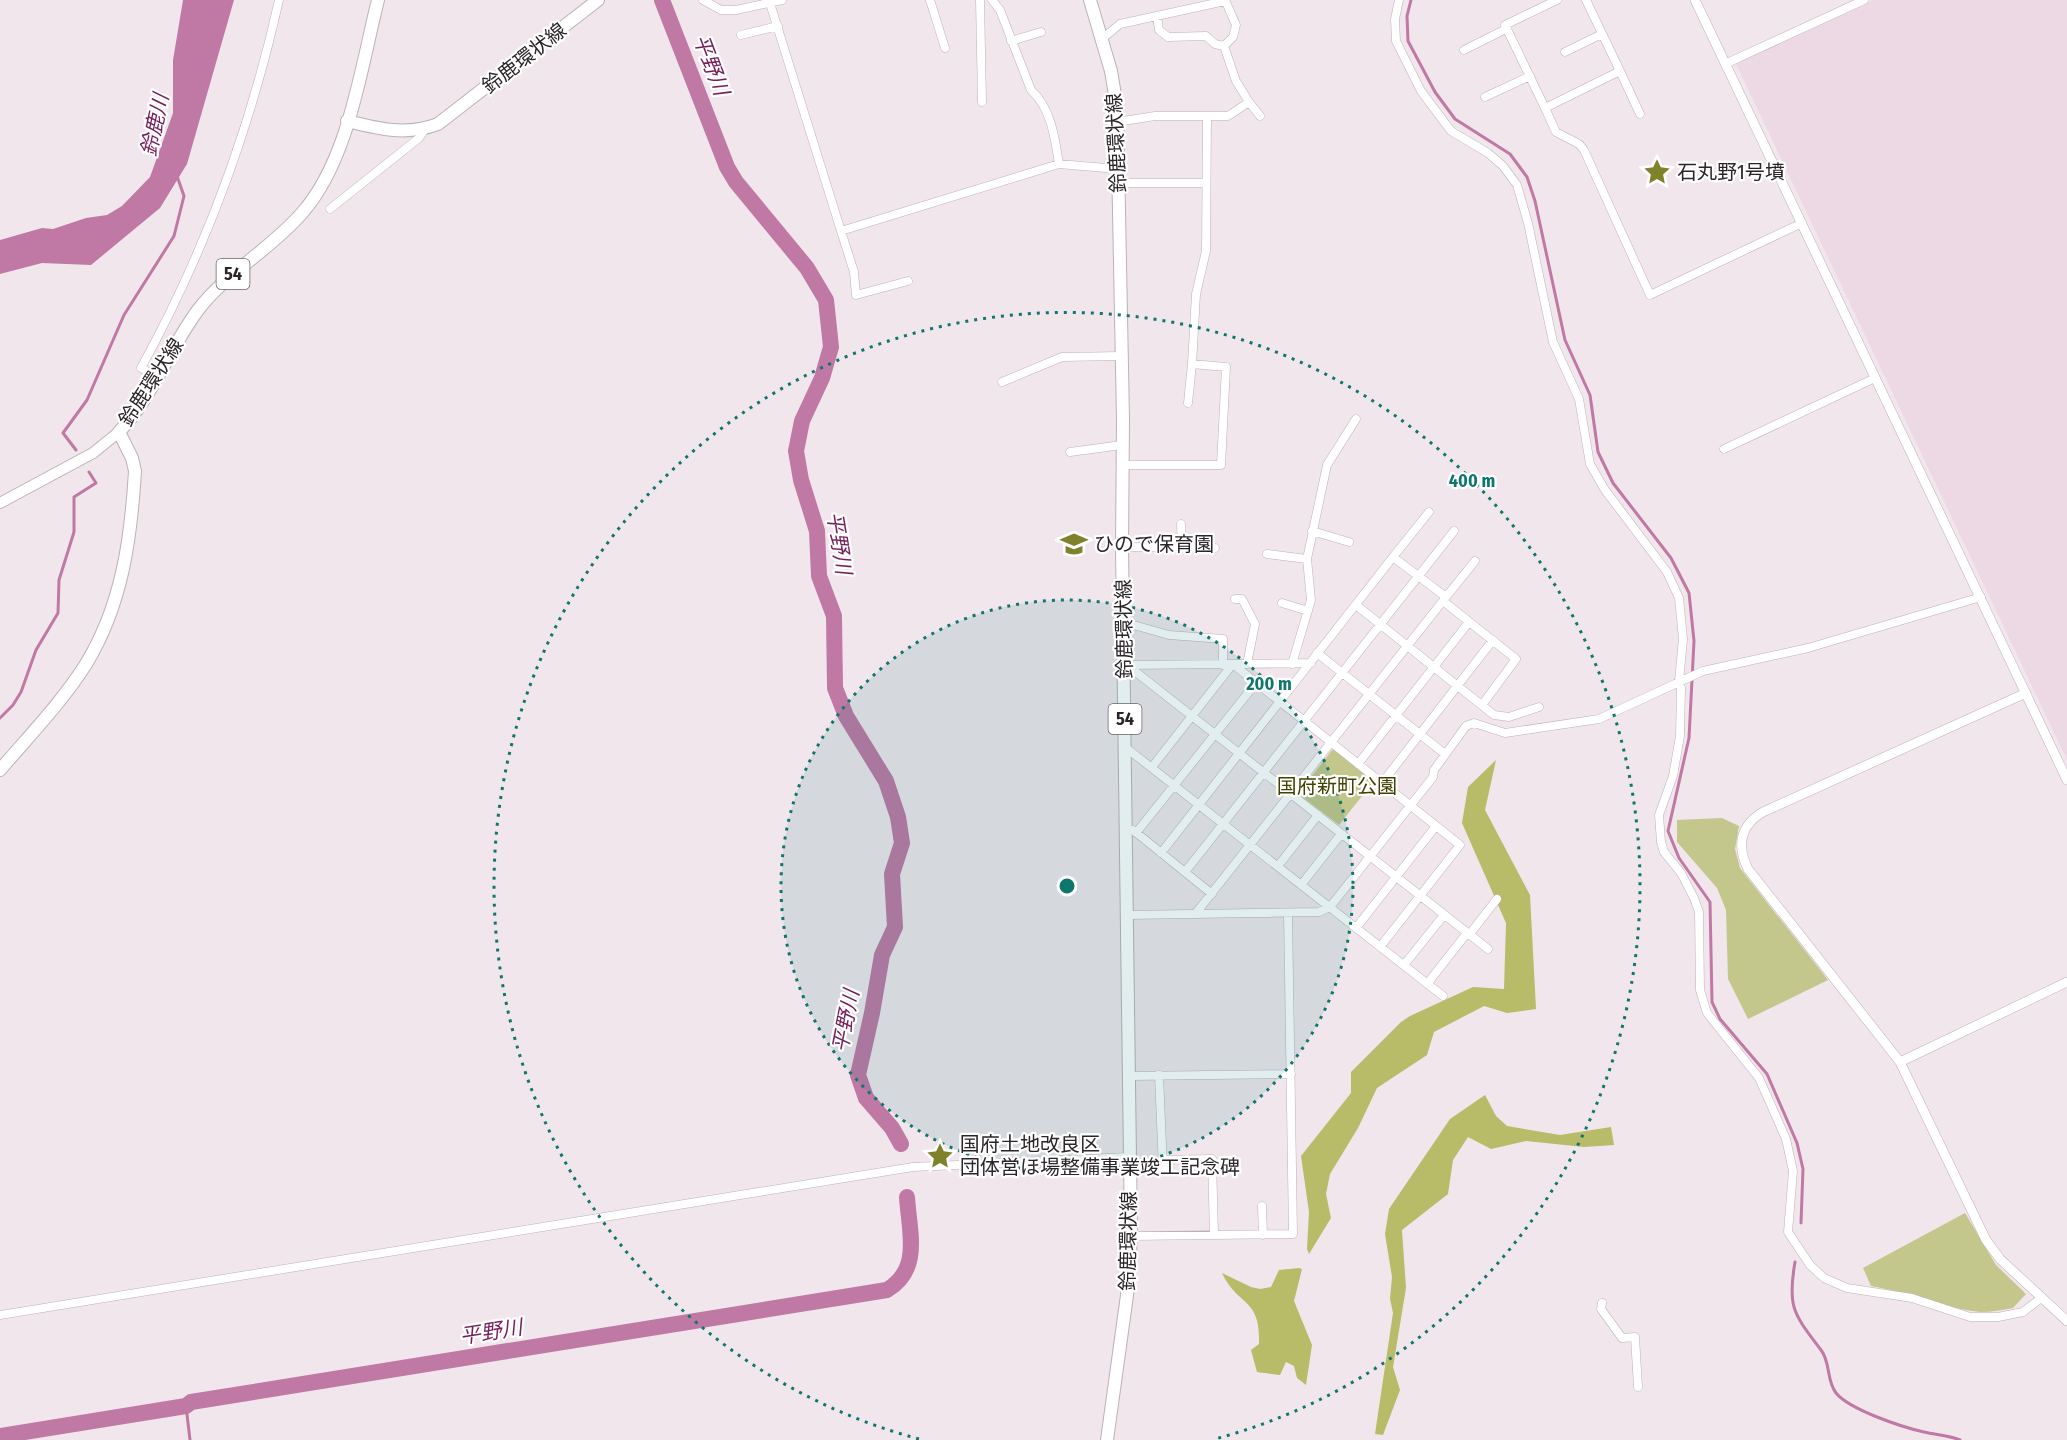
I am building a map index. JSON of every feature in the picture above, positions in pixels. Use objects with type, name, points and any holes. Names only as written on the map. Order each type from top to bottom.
[{"type":"main road","name":"鈴鹿環状線","points":[[0,770],[78,676],[110,616],[126,561],[135,471],[132,458],[119,432],[138,410],[191,321],[210,296],[290,226],[311,202],[331,167],[347,121],[378,0]]},
{"type":"main road","name":"鈴鹿環状線","points":[[347,121],[398,132],[425,129],[438,124],[598,0]]},
{"type":"main road","name":"鈴鹿環状線","points":[[1090,0],[1111,71],[1117,122],[1123,622],[1126,664],[1125,747],[1131,830],[1127,915],[1131,1236],[1128,1288],[1107,1440]]},
{"type":"main road","points":[[0,503],[93,453],[119,432]]},
{"type":"street","points":[[158,377],[141,368],[188,280],[236,158],[262,74],[279,0]]},
{"type":"street","points":[[703,0],[721,10],[783,0]]},
{"type":"street","points":[[930,0],[945,48]]},
{"type":"street","points":[[980,0],[982,102]]},
{"type":"street","points":[[992,0],[1000,10],[1031,90],[1037,94],[1046,111],[1055,136],[1059,164]]},
{"type":"street","points":[[1399,0],[1395,19],[1396,41],[1421,91],[1451,131],[1488,153],[1503,166],[1517,185],[1528,223],[1553,342],[1579,399],[1590,464],[1605,490],[1666,572],[1679,598],[1683,639],[1680,736],[1673,776],[1659,815],[1660,835],[1664,852],[1681,873],[1699,912],[1700,990],[1707,1013],[1759,1078],[1788,1148],[1793,1171],[1788,1232],[1810,1265],[1824,1278],[1847,1288],[1912,1298],[1970,1317],[1998,1317],[2023,1312],[2041,1298]]},
{"type":"street","points":[[1557,0],[1505,25],[1506,29],[1556,132],[1579,144],[1584,150],[1650,295],[1802,223]]},
{"type":"street","points":[[1586,0],[1640,114]]},
{"type":"street","points":[[1695,0],[1982,597],[2067,780]]},
{"type":"street","points":[[1725,64],[1864,0]]},
{"type":"street","points":[[1102,39],[1119,24],[1225,1],[1236,26],[1233,37],[1224,46]]},
{"type":"street","points":[[770,2],[854,272],[856,295],[908,281]]},
{"type":"street","points":[[1157,16],[1159,30],[1168,37],[1206,36],[1215,44],[1224,46]]},
{"type":"street","points":[[741,35],[777,26]]},
{"type":"street","points":[[1464,50],[1506,29]]},
{"type":"street","points":[[1011,41],[1041,32]]},
{"type":"street","points":[[1565,52],[1602,34]]},
{"type":"street","points":[[1224,46],[1236,81],[1260,116]]},
{"type":"street","points":[[1545,108],[1620,71]]},
{"type":"street","points":[[1485,97],[1530,76]]},
{"type":"street","points":[[1117,122],[1155,117],[1228,116],[1249,102]]},
{"type":"street","points":[[1188,403],[1196,294],[1206,251],[1207,116]]},
{"type":"street","points":[[330,210],[420,138],[425,129]]},
{"type":"street","points":[[841,231],[1059,164],[1118,169]]},
{"type":"street","points":[[1119,183],[1206,183]]},
{"type":"street","points":[[1002,381],[1062,357],[1121,356]]},
{"type":"street","points":[[1122,465],[1221,465],[1226,367],[1192,364]]},
{"type":"street","points":[[1724,449],[1875,378]]},
{"type":"street","points":[[1292,664],[1308,611],[1311,591],[1307,560],[1327,465],[1356,419]]},
{"type":"street","points":[[1070,453],[1122,445]]},
{"type":"street","points":[[1161,853],[1429,512]]},
{"type":"street","points":[[1181,524],[1182,547]]},
{"type":"street","points":[[1312,531],[1349,542]]},
{"type":"street","points":[[1185,872],[1454,531]]},
{"type":"street","points":[[1122,547],[1215,548]]},
{"type":"street","points":[[1267,554],[1307,560]]},
{"type":"street","points":[[1394,557],[1516,659],[1482,705]]},
{"type":"street","points":[[1196,914],[1475,561]]},
{"type":"street","points":[[1127,915],[1318,912],[1330,907],[1432,777],[1461,730],[1474,723],[1505,733],[1599,720],[1703,671],[1808,648],[1982,597]]},
{"type":"street","points":[[1235,599],[1242,599],[1255,624],[1247,664]]},
{"type":"street","points":[[1282,603],[1308,611]]},
{"type":"street","points":[[1356,605],[1494,715],[1502,717],[1539,707]]},
{"type":"street","points":[[1123,622],[1169,635],[1223,639],[1230,665],[1256,683],[1460,845],[1380,947]]},
{"type":"street","points":[[1358,764],[1469,622]]},
{"type":"street","points":[[1382,783],[1493,640]]},
{"type":"street","points":[[1317,653],[1445,754]]},
{"type":"street","points":[[1126,664],[1311,663]]},
{"type":"street","points":[[1126,664],[1488,949]]},
{"type":"street","points":[[1152,767],[1230,665]]},
{"type":"street","points":[[1212,894],[1131,830],[1176,786],[1256,683]]},
{"type":"street","points":[[2026,693],[1763,812],[1748,824],[1741,849],[1748,869],[1900,1062],[1986,1240],[2000,1259],[2067,1321]]},
{"type":"street","points":[[1125,747],[1443,996]]},
{"type":"street","points":[[1278,866],[1318,815]]},
{"type":"street","points":[[1356,928],[1436,826]]},
{"type":"street","points":[[1301,885],[1341,834]]},
{"type":"street","points":[[1427,984],[1497,899]]},
{"type":"street","points":[[1131,1236],[1293,1234],[1288,913]]},
{"type":"street","points":[[1404,965],[1444,915]]},
{"type":"street","points":[[1900,1062],[2067,982]]},
{"type":"street","points":[[1129,1076],[1291,1074]]},
{"type":"street","points":[[0,1315],[913,1167],[1129,1164],[1163,1169],[1158,1075]]},
{"type":"street","points":[[1162,1160],[1212,1159],[1214,1234]]},
{"type":"street","points":[[1262,1206],[1263,1235]]},
{"type":"street","points":[[1602,1303],[1601,1309],[1622,1338],[1635,1337],[1638,1387]]},
{"type":"shaded area","points":[[183,0],[234,0],[187,164],[160,208],[91,265],[42,263],[0,274],[0,240],[42,228],[53,229],[86,218],[107,215],[122,206],[150,177],[173,113],[173,60]]},
{"type":"shaded area","points":[[1872,0],[2067,0],[2067,760],[1736,64]]},
{"type":"green space","name":"国府新町公園","points":[[1332,750],[1337,750],[1374,781],[1339,825],[1300,795],[1300,791]]},
{"type":"green space","points":[[1496,760],[1485,810],[1530,895],[1536,1009],[1507,1013],[1484,1006],[1434,1032],[1427,1055],[1377,1088],[1358,1128],[1330,1174],[1326,1194],[1331,1218],[1309,1254],[1307,1249],[1309,1212],[1301,1156],[1351,1093],[1351,1072],[1401,1022],[1410,1016],[1473,987],[1504,989],[1506,923],[1462,823],[1468,787]]},
{"type":"green space","points":[[1722,818],[1739,826],[1735,849],[1740,868],[1828,980],[1748,1019],[1728,979],[1726,910],[1717,888],[1677,842],[1677,820]]},
{"type":"green space","points":[[1485,1095],[1496,1116],[1507,1126],[1560,1135],[1611,1127],[1614,1145],[1584,1147],[1526,1141],[1491,1149],[1468,1137],[1453,1160],[1448,1194],[1402,1230],[1406,1288],[1393,1367],[1400,1390],[1383,1435],[1375,1434],[1393,1313],[1390,1299],[1392,1277],[1385,1234],[1389,1209],[1450,1119]]},
{"type":"green space","points":[[1965,1213],[1996,1265],[2026,1294],[2013,1308],[1985,1312],[1968,1310],[1871,1286],[1863,1268]]},
{"type":"green space","points":[[1302,1269],[1294,1301],[1312,1345],[1306,1385],[1297,1378],[1294,1366],[1286,1362],[1280,1375],[1257,1372],[1251,1350],[1259,1344],[1256,1318],[1252,1310],[1228,1284],[1222,1273],[1260,1289],[1271,1287],[1279,1270]]},
{"type":"waterway","name":"平野川","points":[[662,0],[727,167],[736,182],[807,268],[826,300],[831,347],[822,378],[802,421],[796,451],[801,480],[817,531],[819,576],[834,616],[835,688],[846,716],[886,781],[898,817],[902,843],[892,874],[895,927],[882,955],[858,1075],[866,1098],[892,1128],[901,1144]]},
{"type":"waterway","points":[[1411,0],[1407,16],[1408,41],[1435,92],[1455,119],[1510,154],[1527,177],[1535,201],[1565,340],[1590,395],[1598,452],[1613,483],[1671,558],[1689,593],[1694,641],[1689,738],[1668,831],[1679,858],[1710,902],[1712,1002],[1720,1019],[1767,1074],[1797,1143],[1803,1169],[1801,1223]]},
{"type":"waterway","points":[[76,450],[63,433],[87,400],[124,315],[174,236],[184,196],[177,176]]},
{"type":"waterway","points":[[0,718],[13,705],[21,692],[36,650],[58,613],[59,580],[74,532],[74,497],[96,483],[89,472]]},
{"type":"waterway","name":"平野川","points":[[0,1436],[186,1406],[191,1402],[887,1290],[905,1272],[909,1261],[911,1236],[907,1197]]},
{"type":"waterway","points":[[1795,1262],[1792,1290],[1795,1310],[1804,1328],[1824,1355],[1836,1393],[1853,1406],[1890,1422],[1960,1440]]},
{"type":"waterway","points":[[186,1406],[190,1440]]},
{"type":"place","name":"石丸野1号墳","points":[[1657,172]]},
{"type":"place","name":"ひので保育園","points":[[1074,544]]},
{"type":"place","name":"国府土地改良区 団体営ほ場整備事業竣工記念碑","points":[[940,1156]]},
{"type":"water label","name":"鈴鹿川","points":[[155,125]]}]
